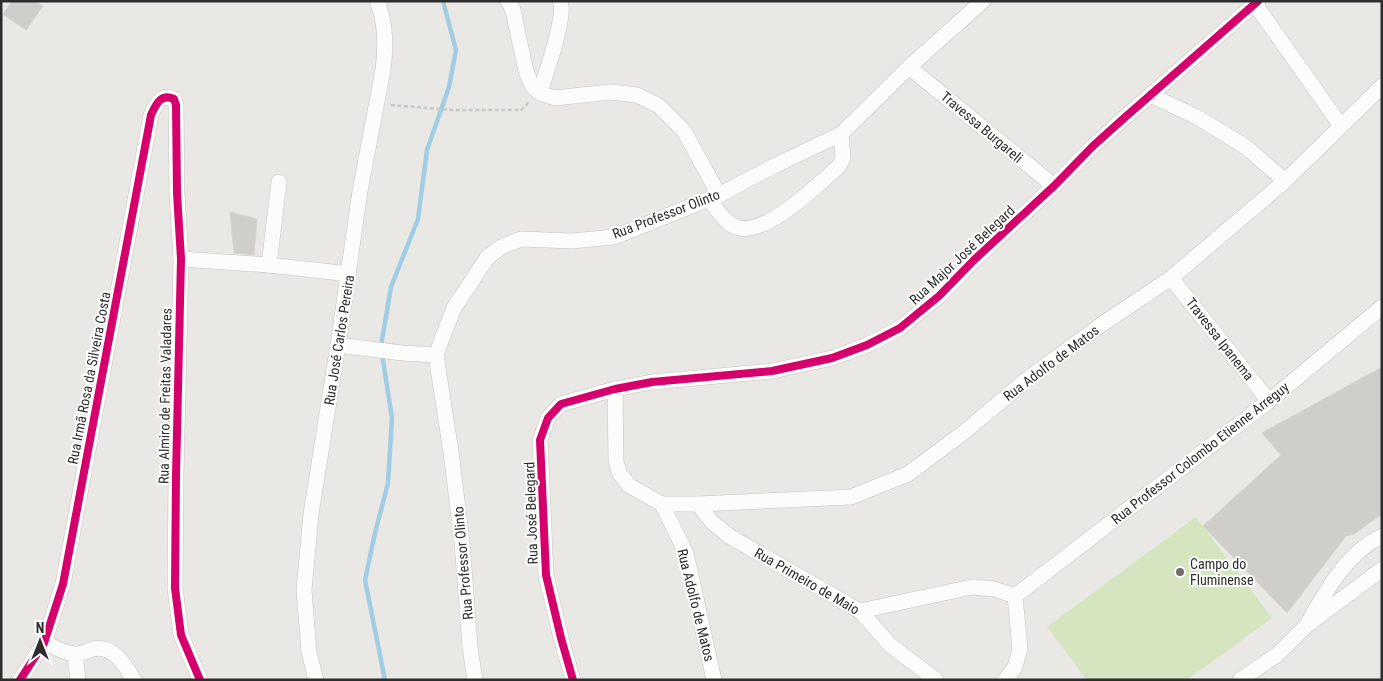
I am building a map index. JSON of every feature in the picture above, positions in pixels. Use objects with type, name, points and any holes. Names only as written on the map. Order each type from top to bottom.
[{"type":"street","name":"Rua José Carlos Pereira","points":[[316,680],[309,652],[304,590],[311,514],[349,274],[360,191],[383,70],[385,34],[382,13],[377,1]]},
{"type":"street","points":[[508,1],[513,10],[526,70],[532,86],[540,93],[555,98],[610,92],[637,95],[659,106],[684,131],[714,197],[729,223],[740,228],[762,225],[789,208],[839,166],[843,158],[841,134]]},
{"type":"street","points":[[540,93],[560,25],[562,5],[560,1]]},
{"type":"street","name":"Rua Professor Olinto","points":[[474,680],[452,452],[436,355],[454,308],[487,258],[501,247],[521,239],[572,241],[614,237],[714,197],[841,134],[910,67],[983,1]]},
{"type":"street","points":[[1256,2],[1341,126]]},
{"type":"street","name":"Rua Major José Belegard","points":[[615,389],[652,382],[772,371],[832,358],[867,345],[900,328],[939,296],[1093,146],[1256,2]]},
{"type":"street","name":"Travessa Burgareli","points":[[910,67],[1054,186]]},
{"type":"street","name":"Rua Adolfo de Matos","points":[[615,389],[616,462],[620,474],[630,486],[662,504],[851,497],[908,474],[963,433],[1031,376],[1101,325],[1172,278],[1285,181],[1382,86]]},
{"type":"street","points":[[1150,95],[1197,117],[1246,147],[1285,181]]},
{"type":"street","name":"Rua Irmã Rosa da Silveira Costa","points":[[20,680],[44,643],[63,584],[152,115],[156,105],[164,98],[174,99],[176,110]]},
{"type":"street","name":"Rua Almiro de Freitas Valadares","points":[[176,110],[177,193],[181,259],[176,475],[176,588],[181,635],[200,680]]},
{"type":"street","points":[[269,265],[280,182]]},
{"type":"street","points":[[181,259],[269,265],[349,274]]},
{"type":"street","name":"Travessa Ipanema","points":[[1172,278],[1269,401]]},
{"type":"street","name":"Rua Professor Colombo Etienne Arreguy","points":[[1015,596],[1269,401],[1382,307]]},
{"type":"street","points":[[338,345],[436,355]]},
{"type":"street","name":"Rua José Belegard","points":[[573,680],[546,575],[540,440],[548,418],[561,404],[615,389]]},
{"type":"street","name":"Rua Adolfo de Matos","points":[[662,504],[686,554],[714,680]]},
{"type":"street","name":"Rua Primeiro de Maio","points":[[698,504],[712,522],[729,536],[860,611],[890,645],[936,680]]},
{"type":"street","points":[[1306,626],[1327,590],[1345,566],[1370,542],[1382,536]]},
{"type":"street","points":[[1240,680],[1278,654],[1306,626],[1382,569]]},
{"type":"street","points":[[860,611],[972,587],[994,589],[1015,596],[1020,649],[1015,666],[1005,680]]},
{"type":"street","points":[[44,643],[75,655],[95,649],[104,649],[113,653],[125,664],[134,680]]},
{"type":"street","points":[[75,655],[78,680]]},
{"type":"path","points":[[377,104],[452,110],[520,110],[540,93]]},
{"type":"green space","name":"Campo do Fluminense","points":[[1196,517],[1272,618],[1187,680],[1087,680],[1047,627]]},
{"type":"building","points":[[12,1],[36,1],[43,6],[26,30],[3,14]]},
{"type":"building","points":[[230,212],[257,219],[254,255],[234,253]]},
{"type":"building","points":[[1382,367],[1382,514],[1354,534],[1346,536],[1287,613],[1203,526],[1281,455],[1262,433]]},
{"type":"waterway","points":[[381,346],[391,287],[418,219],[427,150],[449,87],[456,50],[443,1]]},
{"type":"waterway","points":[[382,354],[392,418],[388,483],[365,580],[385,680]]},
{"type":"cycle path","points":[[573,680],[546,575],[540,440],[548,418],[561,404],[615,389],[652,382],[772,371],[832,358],[867,345],[900,328],[939,296],[1093,146],[1258,1]]},
{"type":"cycle path","points":[[20,680],[44,643],[63,584],[151,115],[157,104],[166,97],[174,99],[176,105],[177,193],[181,259],[175,588],[181,635],[200,680]]},
{"type":"place","name":"Campo do Fluminense","points":[[1180,572]]}]
